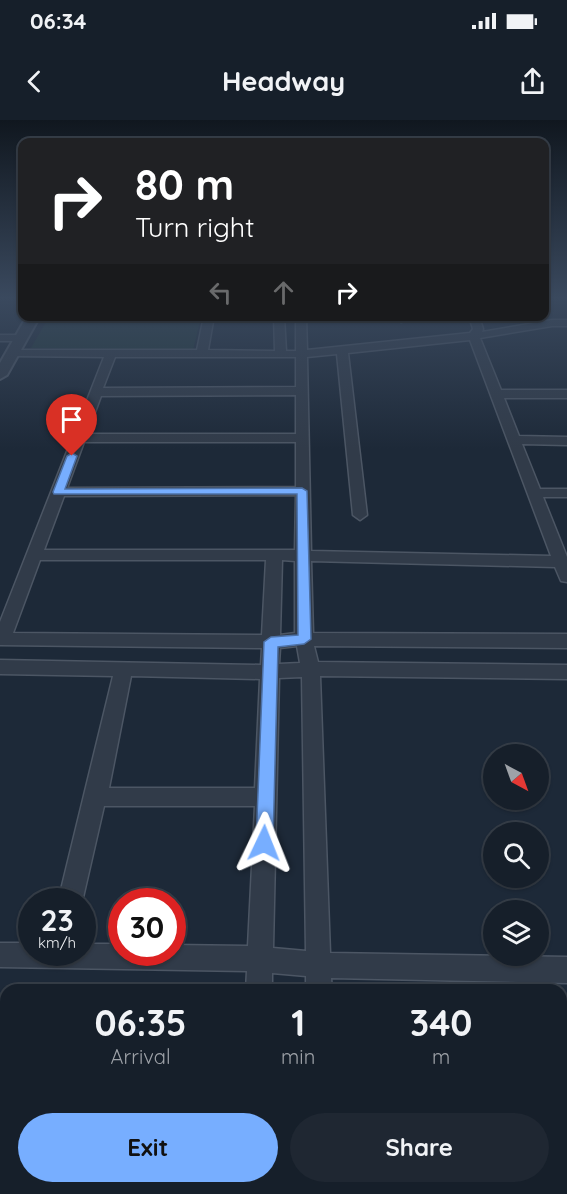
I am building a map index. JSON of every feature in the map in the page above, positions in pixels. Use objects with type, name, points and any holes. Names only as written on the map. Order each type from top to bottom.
[{"type":"street","points":[[0,375],[16,348]]},
{"type":"street","points":[[202,354],[203,348]]},
{"type":"street","points":[[281,348],[281,354]]},
{"type":"street","points":[[303,348],[301,438],[304,639],[311,669],[320,978]]},
{"type":"street","points":[[13,353],[303,354],[367,348]]},
{"type":"street","points":[[34,555],[274,555],[565,567],[479,348]]},
{"type":"street","points":[[342,351],[360,515]]},
{"type":"street","points":[[111,353],[1,639],[271,642],[304,639],[567,641]]},
{"type":"street","points":[[96,392],[302,391]]},
{"type":"street","points":[[496,394],[567,394]]},
{"type":"street","points":[[79,438],[301,438]]},
{"type":"street","points":[[514,440],[567,441]]},
{"type":"street","points":[[58,492],[302,491]]},
{"type":"street","points":[[536,493],[567,493]]},
{"type":"street","points":[[260,984],[274,555]]},
{"type":"street","points":[[0,667],[271,672],[311,669],[567,672]]},
{"type":"street","points":[[73,888],[124,668]]},
{"type":"street","points":[[96,796],[266,797]]},
{"type":"street","points":[[0,955],[18,955]]},
{"type":"street","points":[[96,955],[260,959],[320,978],[567,970]]},
{"type":"green space","points":[[41,348],[193,348],[193,350]]},
{"type":"route","points":[[72,456],[58,492],[302,491],[304,639],[271,642],[264,843]]}]
